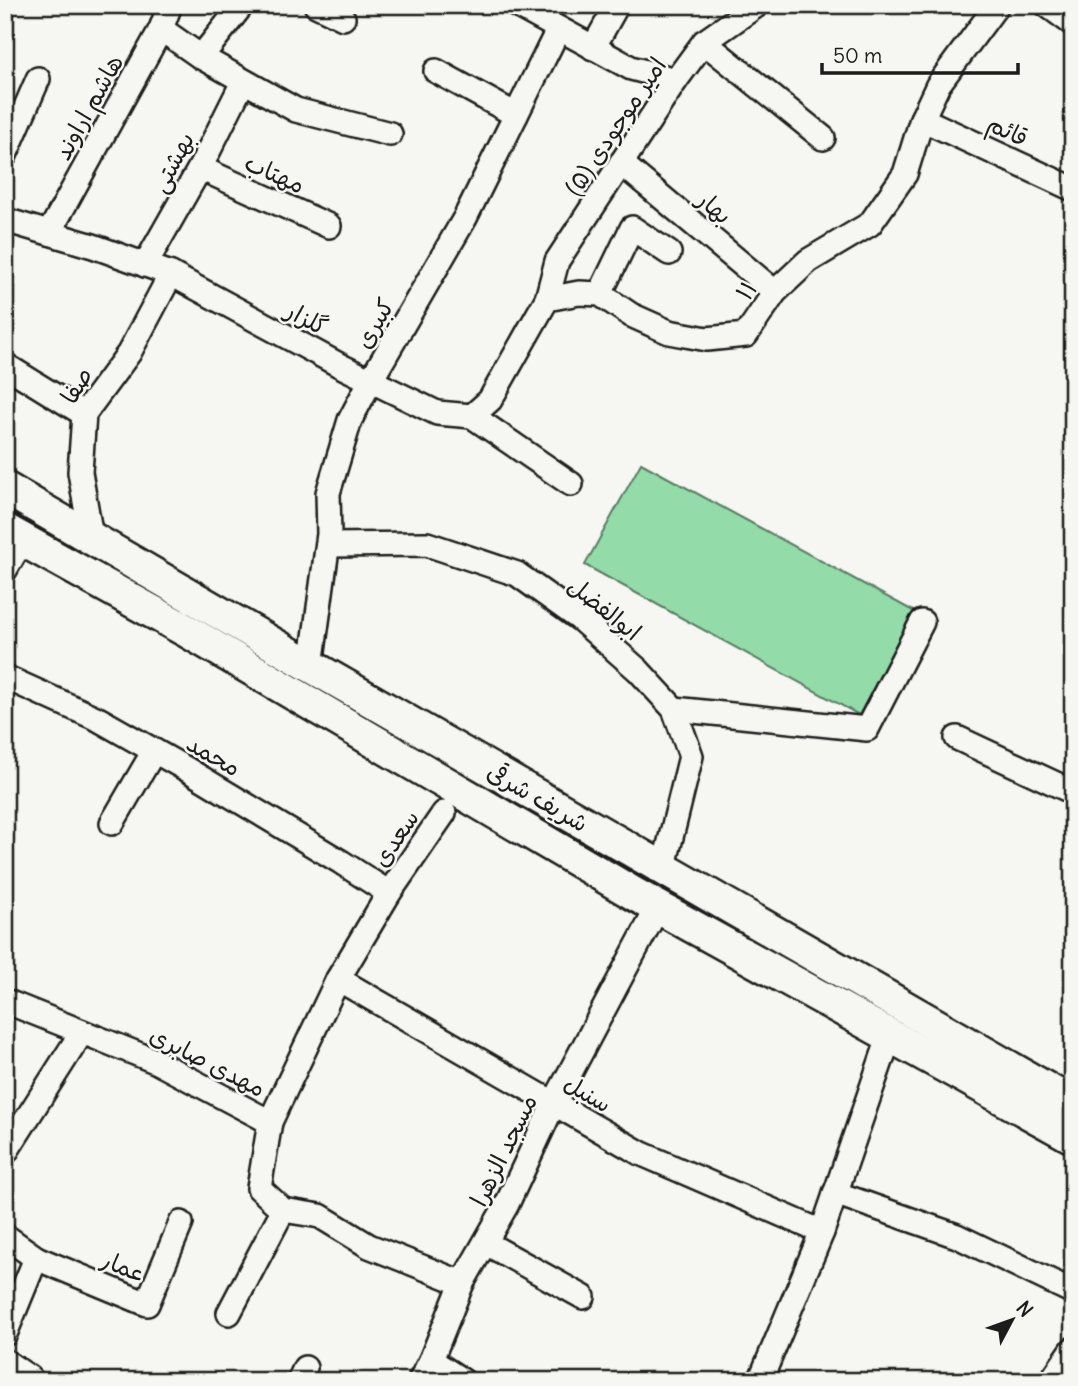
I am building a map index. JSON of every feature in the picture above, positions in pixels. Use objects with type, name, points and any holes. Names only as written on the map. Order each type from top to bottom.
[{"type":"main road","name":"شریف شرقی","points":[[5,488],[663,870],[1073,1104]]},
{"type":"main road","name":"شریف شرقی","points":[[9,550],[187,631],[450,801],[658,907],[1073,1137]]},
{"type":"main road","points":[[450,801],[474,760]]},
{"type":"street","name":"هاشم اراوند","points":[[49,233],[161,29],[170,5]]},
{"type":"street","points":[[201,57],[242,5]]},
{"type":"street","points":[[316,5],[343,18]]},
{"type":"street","points":[[516,5],[631,68],[677,80]]},
{"type":"street","points":[[593,48],[617,5]]},
{"type":"street","name":"امیر موجودی (۵)","points":[[547,299],[557,261],[704,42],[757,5]]},
{"type":"street","name":"۱۱","points":[[600,293],[631,315],[669,332],[707,338],[746,335],[775,292],[808,261],[870,224],[905,174],[922,119],[938,85],[998,5]]},
{"type":"street","points":[[1047,5],[1073,24]]},
{"type":"street","points":[[161,29],[201,57],[296,110],[390,134]]},
{"type":"street","name":"کبیری","points":[[311,666],[328,545],[328,492],[351,420],[371,380],[465,218],[558,30]]},
{"type":"street","points":[[704,42],[823,138]]},
{"type":"street","points":[[436,71],[516,115]]},
{"type":"street","points":[[5,155],[38,79]]},
{"type":"street","name":"بهشتی","points":[[145,265],[200,168],[243,82]]},
{"type":"street","name":"قائم","points":[[922,119],[1073,189]]},
{"type":"street","name":"بهار","points":[[621,163],[775,292]]},
{"type":"street","name":"مهتاب","points":[[200,168],[329,226]]},
{"type":"street","name":"گلزار","points":[[5,220],[171,274],[437,413],[472,416],[571,484]]},
{"type":"street","points":[[472,416],[490,400],[547,299],[579,293],[600,293],[632,228],[669,253]]},
{"type":"street","name":"صفا","points":[[91,537],[80,472],[84,414],[129,353],[171,274]]},
{"type":"street","points":[[5,365],[84,414]]},
{"type":"street","name":"ابوالفضل","points":[[328,545],[427,544],[517,574],[589,627],[638,670],[674,709],[691,756],[663,870]]},
{"type":"street","points":[[674,709],[866,729],[922,622]]},
{"type":"street","name":"محمد","points":[[5,677],[98,719],[389,893]]},
{"type":"street","points":[[957,738],[1073,792]]},
{"type":"street","points":[[112,823],[154,751]]},
{"type":"street","name":"سعدی","points":[[270,1122],[338,979],[389,893],[450,801]]},
{"type":"street","name":"مسجد الزهرا","points":[[420,1381],[462,1283],[486,1243],[554,1103],[658,907]]},
{"type":"street","name":"سنبل","points":[[338,979],[640,1153],[822,1232]]},
{"type":"street","name":"مهدی صابری","points":[[5,1001],[155,1061],[270,1122],[259,1188],[283,1210]]},
{"type":"street","points":[[5,1153],[82,1032]]},
{"type":"street","points":[[760,1381],[822,1232],[890,1035]]},
{"type":"street","points":[[835,1193],[957,1236],[1073,1292]]},
{"type":"street","points":[[229,1313],[283,1210],[320,1216],[369,1246],[462,1283]]},
{"type":"street","name":"عمار","points":[[5,1236],[36,1258],[147,1304],[181,1223]]},
{"type":"street","points":[[486,1243],[583,1297]]},
{"type":"street","points":[[5,1334],[36,1258]]},
{"type":"street","points":[[1051,1381],[1073,1349]]},
{"type":"street","points":[[431,1360],[463,1381]]},
{"type":"street","points":[[5,1361],[30,1378]]},
{"type":"green space","points":[[641,463],[915,612],[859,715],[585,565]]}]
